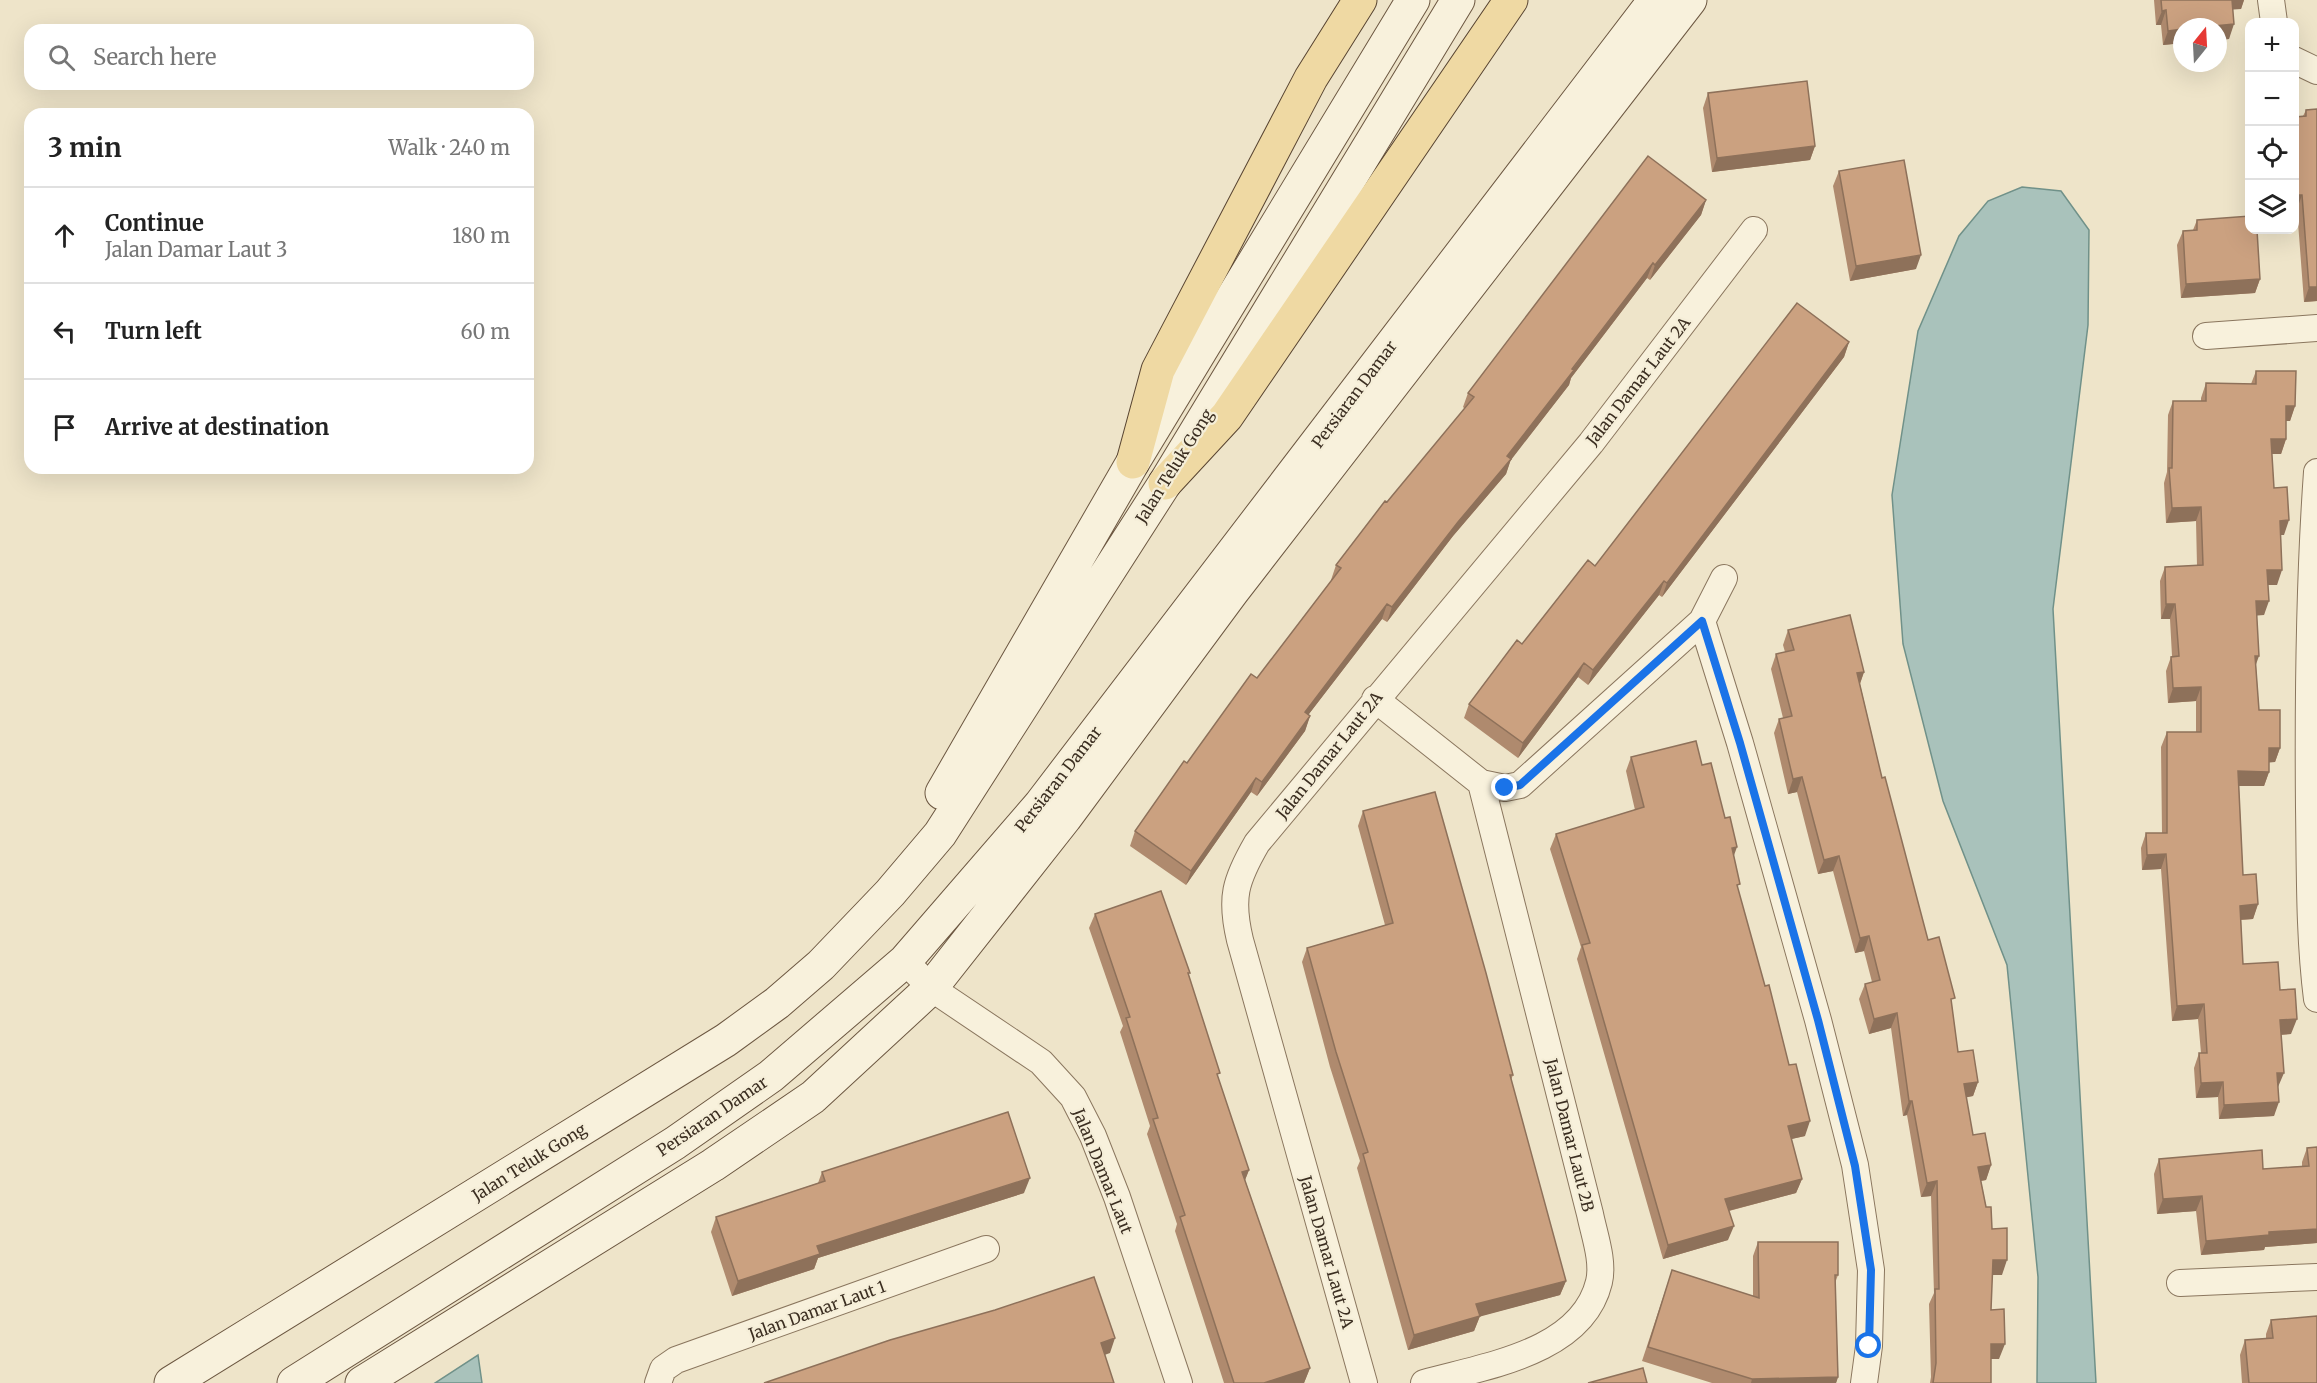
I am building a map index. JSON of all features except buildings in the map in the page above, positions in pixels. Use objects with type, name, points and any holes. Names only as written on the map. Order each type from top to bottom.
[{"type":"main road","points":[[1133,462],[1158,370],[1311,78],[1360,0]]},
{"type":"main road","points":[[1165,483],[1227,416],[1511,0]]},
{"type":"street","name":"Jalan Teluk Gong","points":[[171,1383],[726,1040],[777,1003],[821,965],[909,873],[940,834],[1165,483],[1458,0]]},
{"type":"street","name":"Persiaran Damar","points":[[294,1383],[675,1143],[771,1077],[905,961],[1040,805],[1655,0]]},
{"type":"street","name":"Persiaran Damar","points":[[362,1383],[713,1165],[813,1096],[931,988],[1065,818],[1232,592],[1690,0]]},
{"type":"street","points":[[2271,0],[2273,18]]},
{"type":"street","name":"Jalan Teluk Gong","points":[[868,916],[1133,462],[1405,13]]},
{"type":"street","points":[[2299,62],[2317,70]]},
{"type":"street","name":"Jalan Damar Laut 2A","points":[[1364,1383],[1234,912],[1234,892],[1243,868],[1257,843],[1591,443],[1754,230]]},
{"type":"street","points":[[2206,336],[2317,328]]},
{"type":"street","points":[[2317,472],[2310,571],[2308,747],[2310,896],[2317,999]]},
{"type":"street","points":[[1375,699],[1481,783],[1505,788],[1520,785],[1702,621],[1724,578]]},
{"type":"street","points":[[1702,621],[1740,743],[1818,1020],[1855,1166],[1871,1270],[1869,1346],[1864,1383]]},
{"type":"street","name":"Jalan Damar Laut 2B","points":[[1424,1383],[1532,1352],[1570,1331],[1589,1309],[1600,1281],[1599,1255],[1590,1214],[1481,783]]},
{"type":"street","name":"Jalan Damar Laut","points":[[905,961],[931,988],[1041,1062],[1073,1097],[1093,1136],[1117,1197],[1179,1383]]},
{"type":"street","name":"Jalan Damar Laut 1","points":[[658,1383],[663,1369],[676,1360],[986,1249]]},
{"type":"street","points":[[2180,1283],[2317,1277]]},
{"type":"water","points":[[2022,187],[2061,191],[2089,230],[2088,325],[2053,609],[2096,1383],[2037,1383],[2038,1277],[2007,965],[1943,801],[1903,644],[1892,495],[1918,331],[1959,236],[1988,201]]},
{"type":"water","points":[[478,1355],[482,1383],[435,1383]]},
{"type":"route","points":[[1505,788],[1520,785],[1702,621],[1740,743],[1818,1020],[1855,1166],[1871,1270],[1869,1346]]}]
